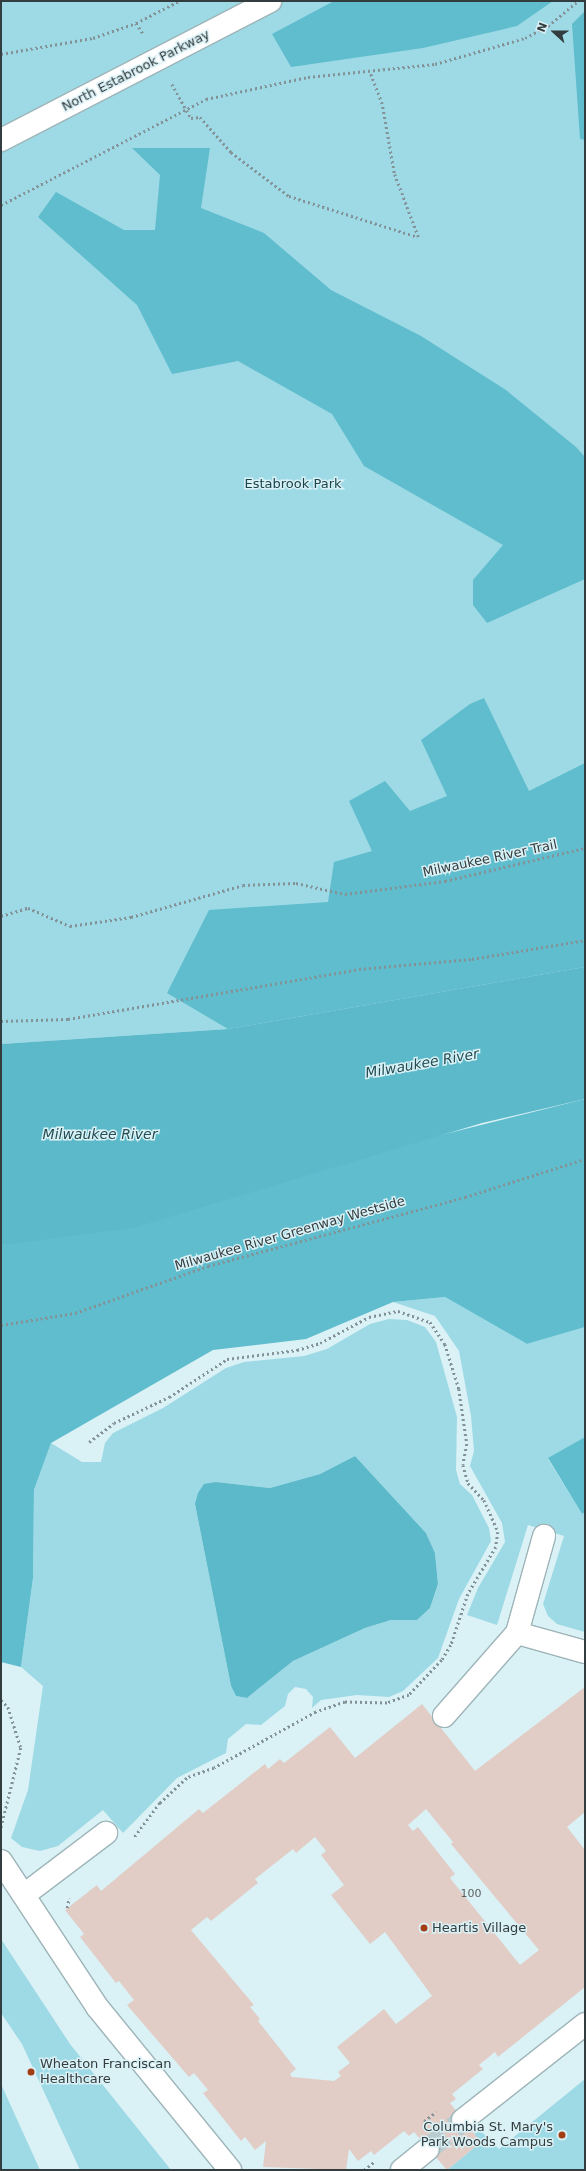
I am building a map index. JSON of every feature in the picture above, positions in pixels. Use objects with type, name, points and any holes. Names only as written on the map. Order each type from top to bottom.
[{"type":"street","name":"North Estabrook Parkway","points":[[1,140],[270,1]]},
{"type":"street","points":[[444,1716],[518,1633],[544,1536]]},
{"type":"street","points":[[518,1633],[585,1652]]},
{"type":"street","points":[[24,1896],[106,1833]]},
{"type":"street","points":[[1,1861],[98,2008],[230,2170]]},
{"type":"street","points":[[463,2120],[585,2024]]},
{"type":"street","points":[[402,2170],[428,2150]]},
{"type":"path","points":[[1,54],[93,38],[136,23],[179,1]]},
{"type":"path","points":[[1,204],[128,142],[185,107],[268,83],[435,64],[525,38],[548,26],[578,1]]},
{"type":"path","points":[[185,107],[192,118],[200,117],[213,128],[231,152],[259,176],[289,196],[418,237],[394,173],[382,104],[370,72]]},
{"type":"path","name":"Milwaukee River Trail","points":[[1,916],[28,908],[70,926],[131,917],[243,885],[296,884],[344,894],[445,881],[585,848]]},
{"type":"path","points":[[1,1022],[68,1018],[359,970],[472,959],[585,940]]},
{"type":"path","name":"Milwaukee River Greenway Westside","points":[[1,1325],[75,1313],[208,1266],[465,1197],[585,1159]]},
{"type":"path","points":[[89,1442],[114,1423],[169,1398],[227,1359],[303,1348],[320,1344],[368,1318],[398,1311],[430,1322],[445,1344],[459,1389],[467,1444],[462,1465],[468,1483],[484,1500],[498,1532],[496,1547],[468,1594],[451,1645],[442,1660],[409,1695],[387,1703],[345,1702],[316,1712],[214,1768],[187,1778],[160,1803],[127,1844]]},
{"type":"path","points":[[1,1700],[8,1707],[21,1748],[1,1828]]},
{"type":"path","points":[[67,1913],[71,1894]]},
{"type":"green space","name":"Estabrook Park","points":[[1,1],[585,1],[585,967],[228,1029],[1,1044]]},
{"type":"green space","points":[[445,1297],[527,1344],[585,1327],[585,1437],[548,1459],[582,1514],[585,1512],[585,1632],[557,1624],[548,1616],[543,1604],[564,1536],[528,1525],[497,1625],[467,1615],[478,1588],[505,1542],[502,1523],[470,1466],[474,1451],[471,1416],[459,1351],[435,1316],[393,1302]]},
{"type":"green space","points":[[389,1319],[407,1320],[425,1327],[436,1342],[457,1417],[456,1470],[460,1484],[472,1495],[489,1528],[491,1541],[459,1599],[438,1658],[403,1691],[389,1697],[357,1695],[321,1700],[312,1708],[313,1697],[306,1689],[295,1687],[288,1694],[285,1706],[261,1725],[246,1724],[228,1739],[226,1753],[177,1778],[123,1833],[103,1810],[58,1846],[40,1851],[22,1847],[11,1838],[28,1790],[43,1686],[21,1667],[33,1578],[34,1490],[51,1443],[82,1462],[101,1462],[105,1443],[113,1433],[163,1408],[226,1368],[244,1362],[304,1356],[327,1349],[370,1324]],"holes":[[[355,1456],[426,1533],[435,1553],[438,1584],[430,1608],[417,1620],[391,1620],[365,1628],[293,1661],[247,1698],[236,1696],[231,1686],[195,1504],[216,1482],[270,1488],[320,1474]]]},
{"type":"green space","points":[[1,1939],[70,2044],[171,2170],[80,2170],[22,2044],[1,2013]]},
{"type":"green space","points":[[585,2079],[585,2170],[447,2170],[481,2142],[474,2134],[480,2130],[499,2149]]},
{"type":"green space","points":[[1,2084],[40,2170],[1,2170]]},
{"type":"shaded area","points":[[334,1],[553,1],[517,26],[423,48],[291,67],[272,34]]},
{"type":"shaded area","points":[[585,11],[585,140],[580,139],[572,24]]},
{"type":"shaded area","points":[[132,148],[210,148],[201,208],[264,233],[331,290],[421,336],[506,390],[576,447],[585,457],[585,579],[487,623],[473,605],[473,580],[503,545],[364,466],[332,414],[238,361],[172,374],[137,305],[38,217],[56,192],[124,230],[155,230],[160,175]]},
{"type":"shaded area","points":[[484,698],[529,791],[585,763],[585,967],[228,1029],[167,993],[209,910],[328,902],[334,862],[372,851],[349,801],[385,781],[410,811],[447,796],[421,740],[470,704]]},
{"type":"shaded area","points":[[585,1099],[585,1327],[527,1344],[445,1297],[393,1302],[306,1339],[213,1350],[51,1443],[34,1490],[33,1578],[21,1667],[1,1662],[1,1245]]},
{"type":"shaded area","points":[[585,1437],[585,1512],[582,1514],[548,1458]]},
{"type":"water","name":"Milwaukee River","points":[[585,967],[585,1099],[482,1123],[133,1228],[1,1245],[1,1044],[228,1029]]},
{"type":"water","points":[[355,1456],[426,1533],[435,1553],[438,1584],[430,1608],[417,1620],[391,1620],[365,1628],[293,1661],[247,1698],[236,1696],[231,1686],[195,1504],[198,1493],[204,1484],[216,1482],[270,1488],[320,1474]]},
{"type":"building","name":"Heartis Village","points":[[585,1687],[585,1812],[567,1827],[585,1850],[585,1987],[498,2057],[495,2052],[479,2065],[483,2069],[452,2094],[456,2099],[450,2103],[481,2142],[447,2170],[414,2132],[409,2136],[404,2131],[374,2155],[371,2151],[358,2161],[349,2149],[346,2170],[263,2167],[266,2141],[255,2150],[245,2137],[241,2141],[203,2093],[208,2090],[194,2073],[189,2077],[127,2005],[134,2000],[119,1981],[116,1983],[80,1937],[84,1934],[65,1910],[97,1885],[101,1891],[199,1809],[203,1813],[265,1764],[268,1769],[280,1759],[284,1763],[330,1727],[355,1758],[422,1704],[475,1771]],"holes":[[[426,1809],[453,1842],[451,1844],[539,1950],[520,1965],[450,1878],[455,1874],[418,1827],[413,1831],[408,1825]],[[315,1837],[326,1851],[321,1855],[344,1885],[331,1895],[370,1944],[385,1932],[432,1996],[396,2024],[384,2009],[337,2047],[350,2063],[338,2072],[341,2076],[334,2081],[292,2077],[290,2074],[296,2069],[258,2021],[260,2019],[250,2007],[254,2005],[191,1930],[207,1917],[211,1921],[258,1883],[255,1879],[293,1849],[296,1853]]]},
{"type":"tunnel","points":[[428,2149],[463,2120]]},
{"type":"place","name":"Heartis Village","points":[[424,1928]]},
{"type":"place","name":"Wheaton Franciscan Healthcare","points":[[31,2072]]},
{"type":"place","name":"Columbia St. Mary's Park Woods Campus","points":[[562,2135]]}]
